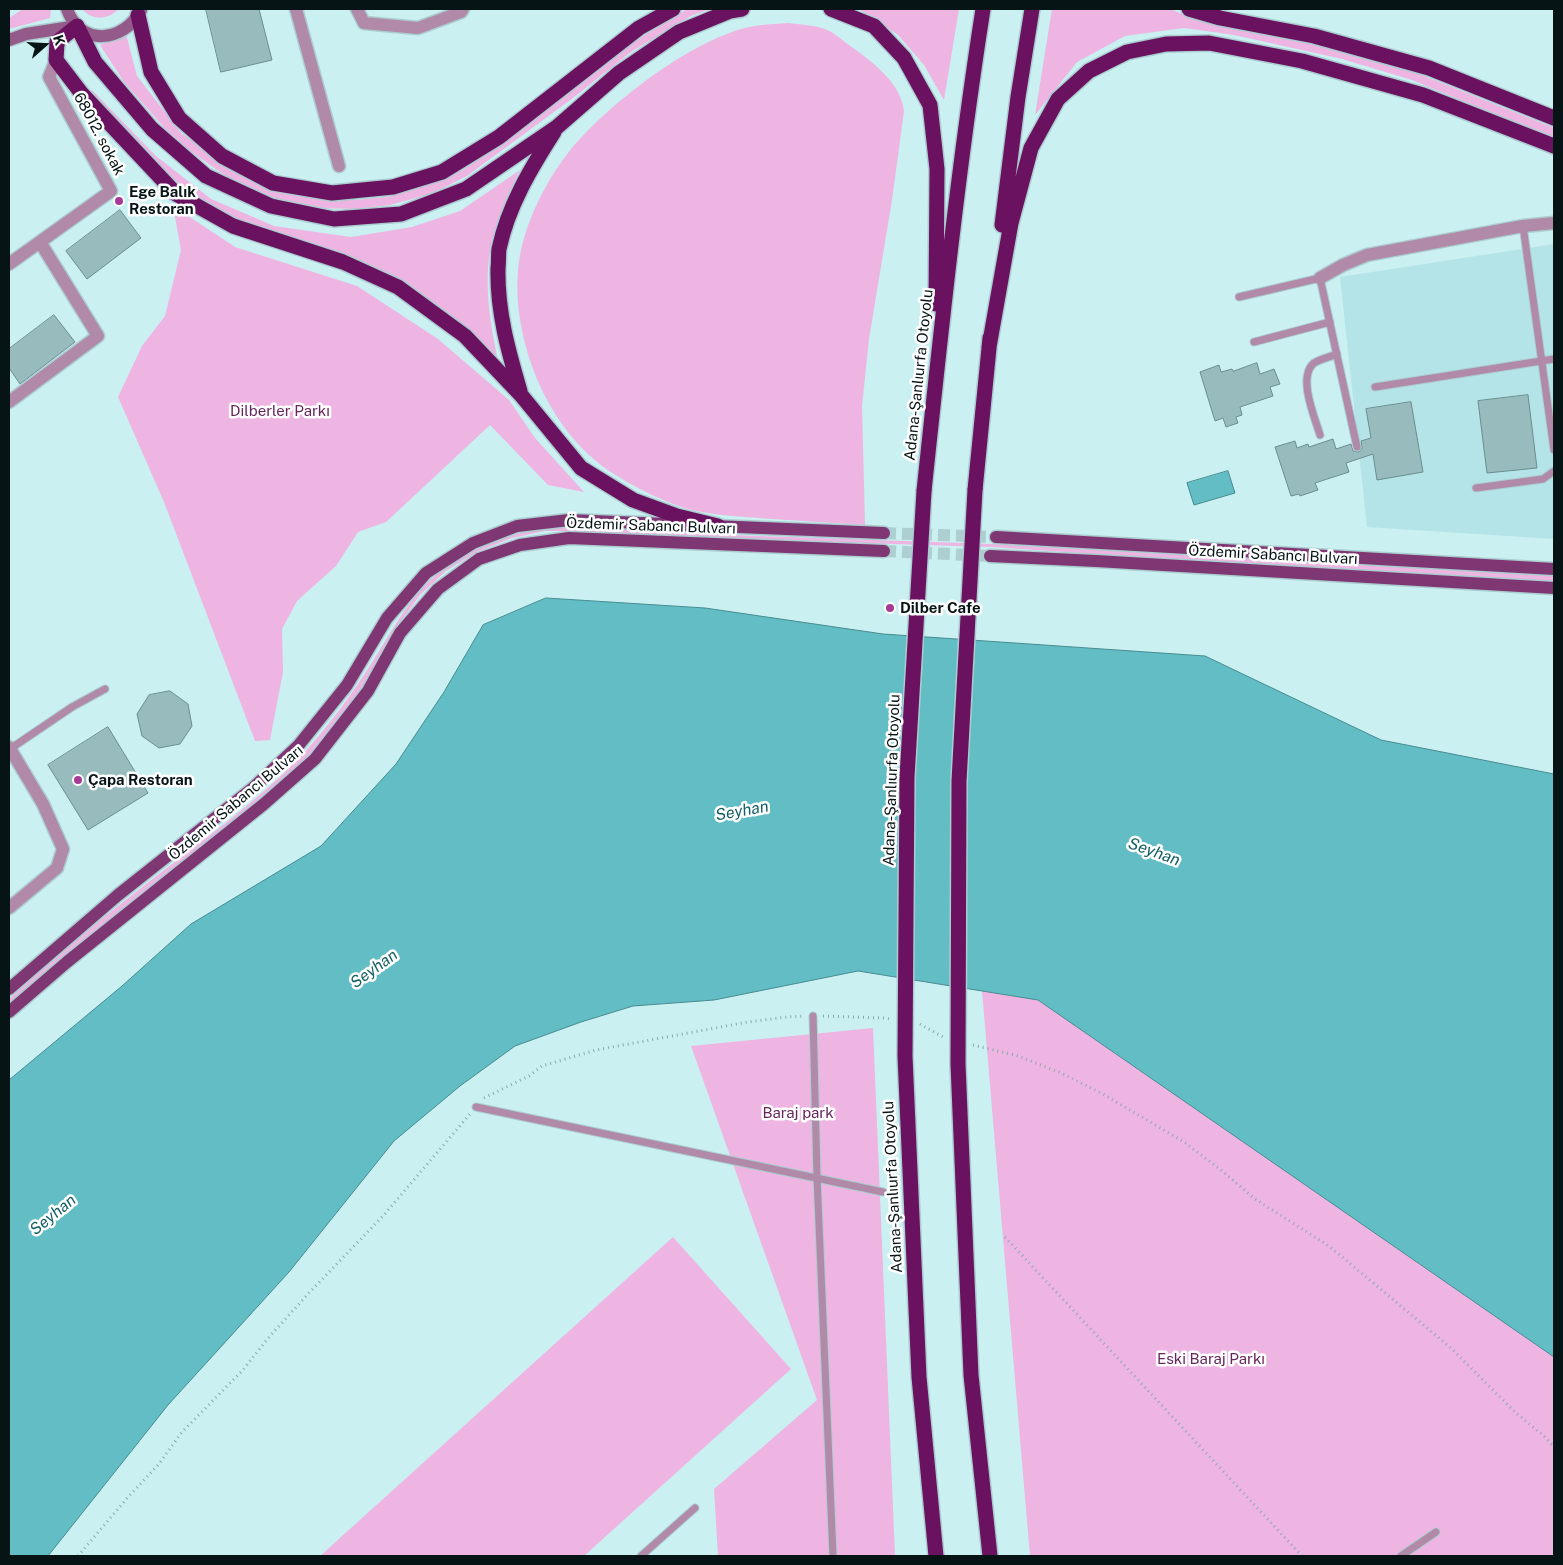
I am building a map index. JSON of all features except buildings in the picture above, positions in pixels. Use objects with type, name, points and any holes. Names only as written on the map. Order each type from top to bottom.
[{"type":"highway","points":[[140,12],[151,72],[179,118],[222,156],[274,182],[332,193],[393,187],[442,172],[499,136],[640,28],[672,9]]},
{"type":"highway","points":[[718,526],[677,516],[633,500],[580,468],[521,395],[465,336],[398,287],[343,262],[233,226],[176,194],[82,94],[56,60],[57,42],[77,26],[95,62],[152,129],[206,176],[271,206],[334,219],[401,214],[466,189],[557,127],[619,72],[679,32],[730,11],[742,9]]},
{"type":"highway","points":[[831,9],[874,26],[904,58],[930,105],[936,169],[935,388]]},
{"type":"highway","name":"Adana-Şanlıurfa Otoyolu","points":[[936,1556],[919,1377],[905,1056],[907,777],[924,491],[952,230],[983,9]]},
{"type":"highway","points":[[990,1556],[971,1375],[958,1064],[959,781],[975,490],[989,347],[1018,97],[1032,9]]},
{"type":"highway","points":[[1189,9],[1220,18],[1314,36],[1429,68],[1554,118]]},
{"type":"highway","points":[[989,347],[1011,223],[1031,148],[1058,99],[1089,71],[1127,52],[1166,44],[1209,43],[1302,61],[1423,95],[1554,146]]},
{"type":"highway","points":[[521,395],[504,336],[498,282],[499,249],[513,206],[532,167],[557,127]]},
{"type":"main road","points":[[67,9],[69,16],[77,26],[88,33],[100,36],[113,35],[125,30],[134,22],[140,12]]},
{"type":"main road","points":[[9,40],[26,34],[77,26]]},
{"type":"main road","name":"Özdemir Sabancı Bulvarı","points":[[9,989],[118,895],[253,788],[298,746],[346,685],[387,618],[426,572],[473,542],[517,526],[569,520],[884,533]]},
{"type":"main road","name":"Özdemir Sabancı Bulvarı","points":[[996,537],[1554,569]]},
{"type":"main road","name":"Özdemir Sabancı Bulvarı","points":[[9,1012],[75,956],[264,804],[315,759],[368,691],[400,633],[438,589],[479,559],[520,546],[569,538],[884,551]]},
{"type":"main road","name":"Özdemir Sabancı Bulvarı","points":[[990,556],[1554,588]]},
{"type":"street","points":[[296,9],[339,166]]},
{"type":"street","points":[[357,9],[364,23],[418,28],[461,12],[462,9]]},
{"type":"street","name":"68012. sokak","points":[[9,264],[111,191],[49,77],[56,60]]},
{"type":"street","points":[[1320,278],[1343,265],[1367,255],[1524,226],[1554,223]]},
{"type":"street","points":[[9,402],[98,336],[40,242]]},
{"type":"street","points":[[9,748],[43,804],[62,849],[57,868],[9,908]]},
{"type":"lane","points":[[1524,226],[1554,450]]},
{"type":"lane","points":[[1239,297],[1320,278],[1357,447]]},
{"type":"lane","points":[[1254,342],[1330,322]]},
{"type":"lane","points":[[1320,436],[1306,378],[1313,364],[1337,354]]},
{"type":"lane","points":[[1375,387],[1554,359]]},
{"type":"lane","points":[[1476,488],[1543,479],[1554,471]]},
{"type":"lane","points":[[9,748],[72,707],[105,689]]},
{"type":"lane","points":[[813,1016],[817,1177],[833,1556]]},
{"type":"lane","points":[[476,1107],[883,1192]]},
{"type":"lane","points":[[642,1556],[694,1508]]},
{"type":"lane","points":[[1401,1556],[1436,1532]]},
{"type":"path","points":[[78,1556],[159,1464],[182,1432],[242,1371],[270,1336],[309,1293],[383,1216],[486,1096],[529,1076],[542,1066],[596,1050],[748,1022],[787,1017],[813,1016],[893,1020]]},
{"type":"path","points":[[912,1024],[920,1024],[948,1039]]},
{"type":"path","points":[[971,1045],[1018,1056],[1061,1073],[1103,1094],[1184,1142],[1255,1199],[1329,1246],[1451,1348],[1516,1413],[1544,1436],[1554,1447]]},
{"type":"path","points":[[1005,1238],[1302,1556]]},
{"type":"shaded area","points":[[1554,244],[1554,539],[1367,527],[1340,277]]},
{"type":"green space","points":[[23,9],[51,9],[50,18],[9,29],[9,18]]},
{"type":"green space","points":[[82,9],[119,9],[110,15],[100,18],[91,16]]},
{"type":"green space","points":[[687,9],[710,9],[691,16],[631,52],[573,98],[467,176],[431,194],[390,205],[356,209],[309,208],[277,199],[230,179],[176,141],[124,82],[100,45],[126,34],[137,76],[181,133],[234,172],[278,191],[311,198],[355,200],[387,197],[427,185],[463,170],[569,92],[626,47]]},
{"type":"green space","points":[[859,9],[959,9],[944,100],[924,65],[898,35]]},
{"type":"green space","points":[[1052,9],[1171,9],[1186,16],[1347,52],[1414,72],[1554,128],[1554,138],[1412,80],[1342,59],[1234,35],[1184,28],[1125,36],[1077,62],[1035,115]]},
{"type":"green space","points":[[789,23],[813,26],[830,31],[867,58],[891,81],[897,90],[904,111],[892,200],[869,339],[862,406],[865,525],[742,517],[702,512],[664,500],[627,482],[594,460],[564,427],[541,388],[522,333],[517,293],[520,254],[525,235],[538,201],[571,149],[587,131],[627,95],[674,61],[722,36],[745,28]]},
{"type":"green space","points":[[92,90],[156,156],[211,199],[274,226],[351,237],[412,227],[460,211],[520,170],[493,236],[489,260],[489,306],[499,365],[454,320],[236,220],[201,202],[154,163],[89,94]]},
{"type":"green space","name":"Dilberler Parkı","points":[[173,206],[235,247],[357,286],[438,339],[509,400],[535,438],[584,492],[548,485],[490,425],[386,522],[358,532],[336,566],[297,601],[282,629],[283,672],[270,740],[255,741],[164,502],[118,397],[142,346],[165,316],[181,250]]},
{"type":"green space","points":[[546,527],[993,544],[1554,576],[1554,581],[992,547],[632,536],[571,531],[545,531],[512,538],[477,552],[446,571],[421,594],[397,626],[371,674],[335,726],[288,778],[135,898],[9,1004],[9,999],[71,944],[248,805],[295,762],[338,712],[401,616],[433,578],[457,559],[481,547],[506,537]]},
{"type":"green space","name":"Eski Baraj Parkı","points":[[982,991],[1038,1000],[1554,1357],[1554,1556],[1030,1556]]},
{"type":"green space","name":"Baraj park","points":[[873,1028],[895,1556],[718,1556],[714,1489],[817,1400],[691,1046]]},
{"type":"green space","points":[[673,1237],[791,1369],[584,1556],[320,1556]]},
{"type":"water","points":[[1228,471],[1235,493],[1194,505],[1187,483]]},
{"type":"water","name":"Seyhan","points":[[546,598],[705,608],[883,634],[1205,656],[1381,740],[1554,774],[1554,1357],[1038,1000],[858,971],[714,1000],[633,1006],[581,1022],[515,1046],[460,1086],[394,1141],[289,1272],[168,1405],[48,1556],[9,1556],[9,1080],[122,986],[191,924],[321,846],[396,764],[444,692],[483,625]]},
{"type":"tunnel","points":[[884,533],[996,537]]},
{"type":"tunnel","points":[[884,551],[990,556]]},
{"type":"place","name":"Ege Balık Restoran","points":[[119,201]]},
{"type":"place","name":"Dilber Cafe","points":[[890,608]]},
{"type":"place","name":"Çapa Restoran","points":[[78,780]]}]
